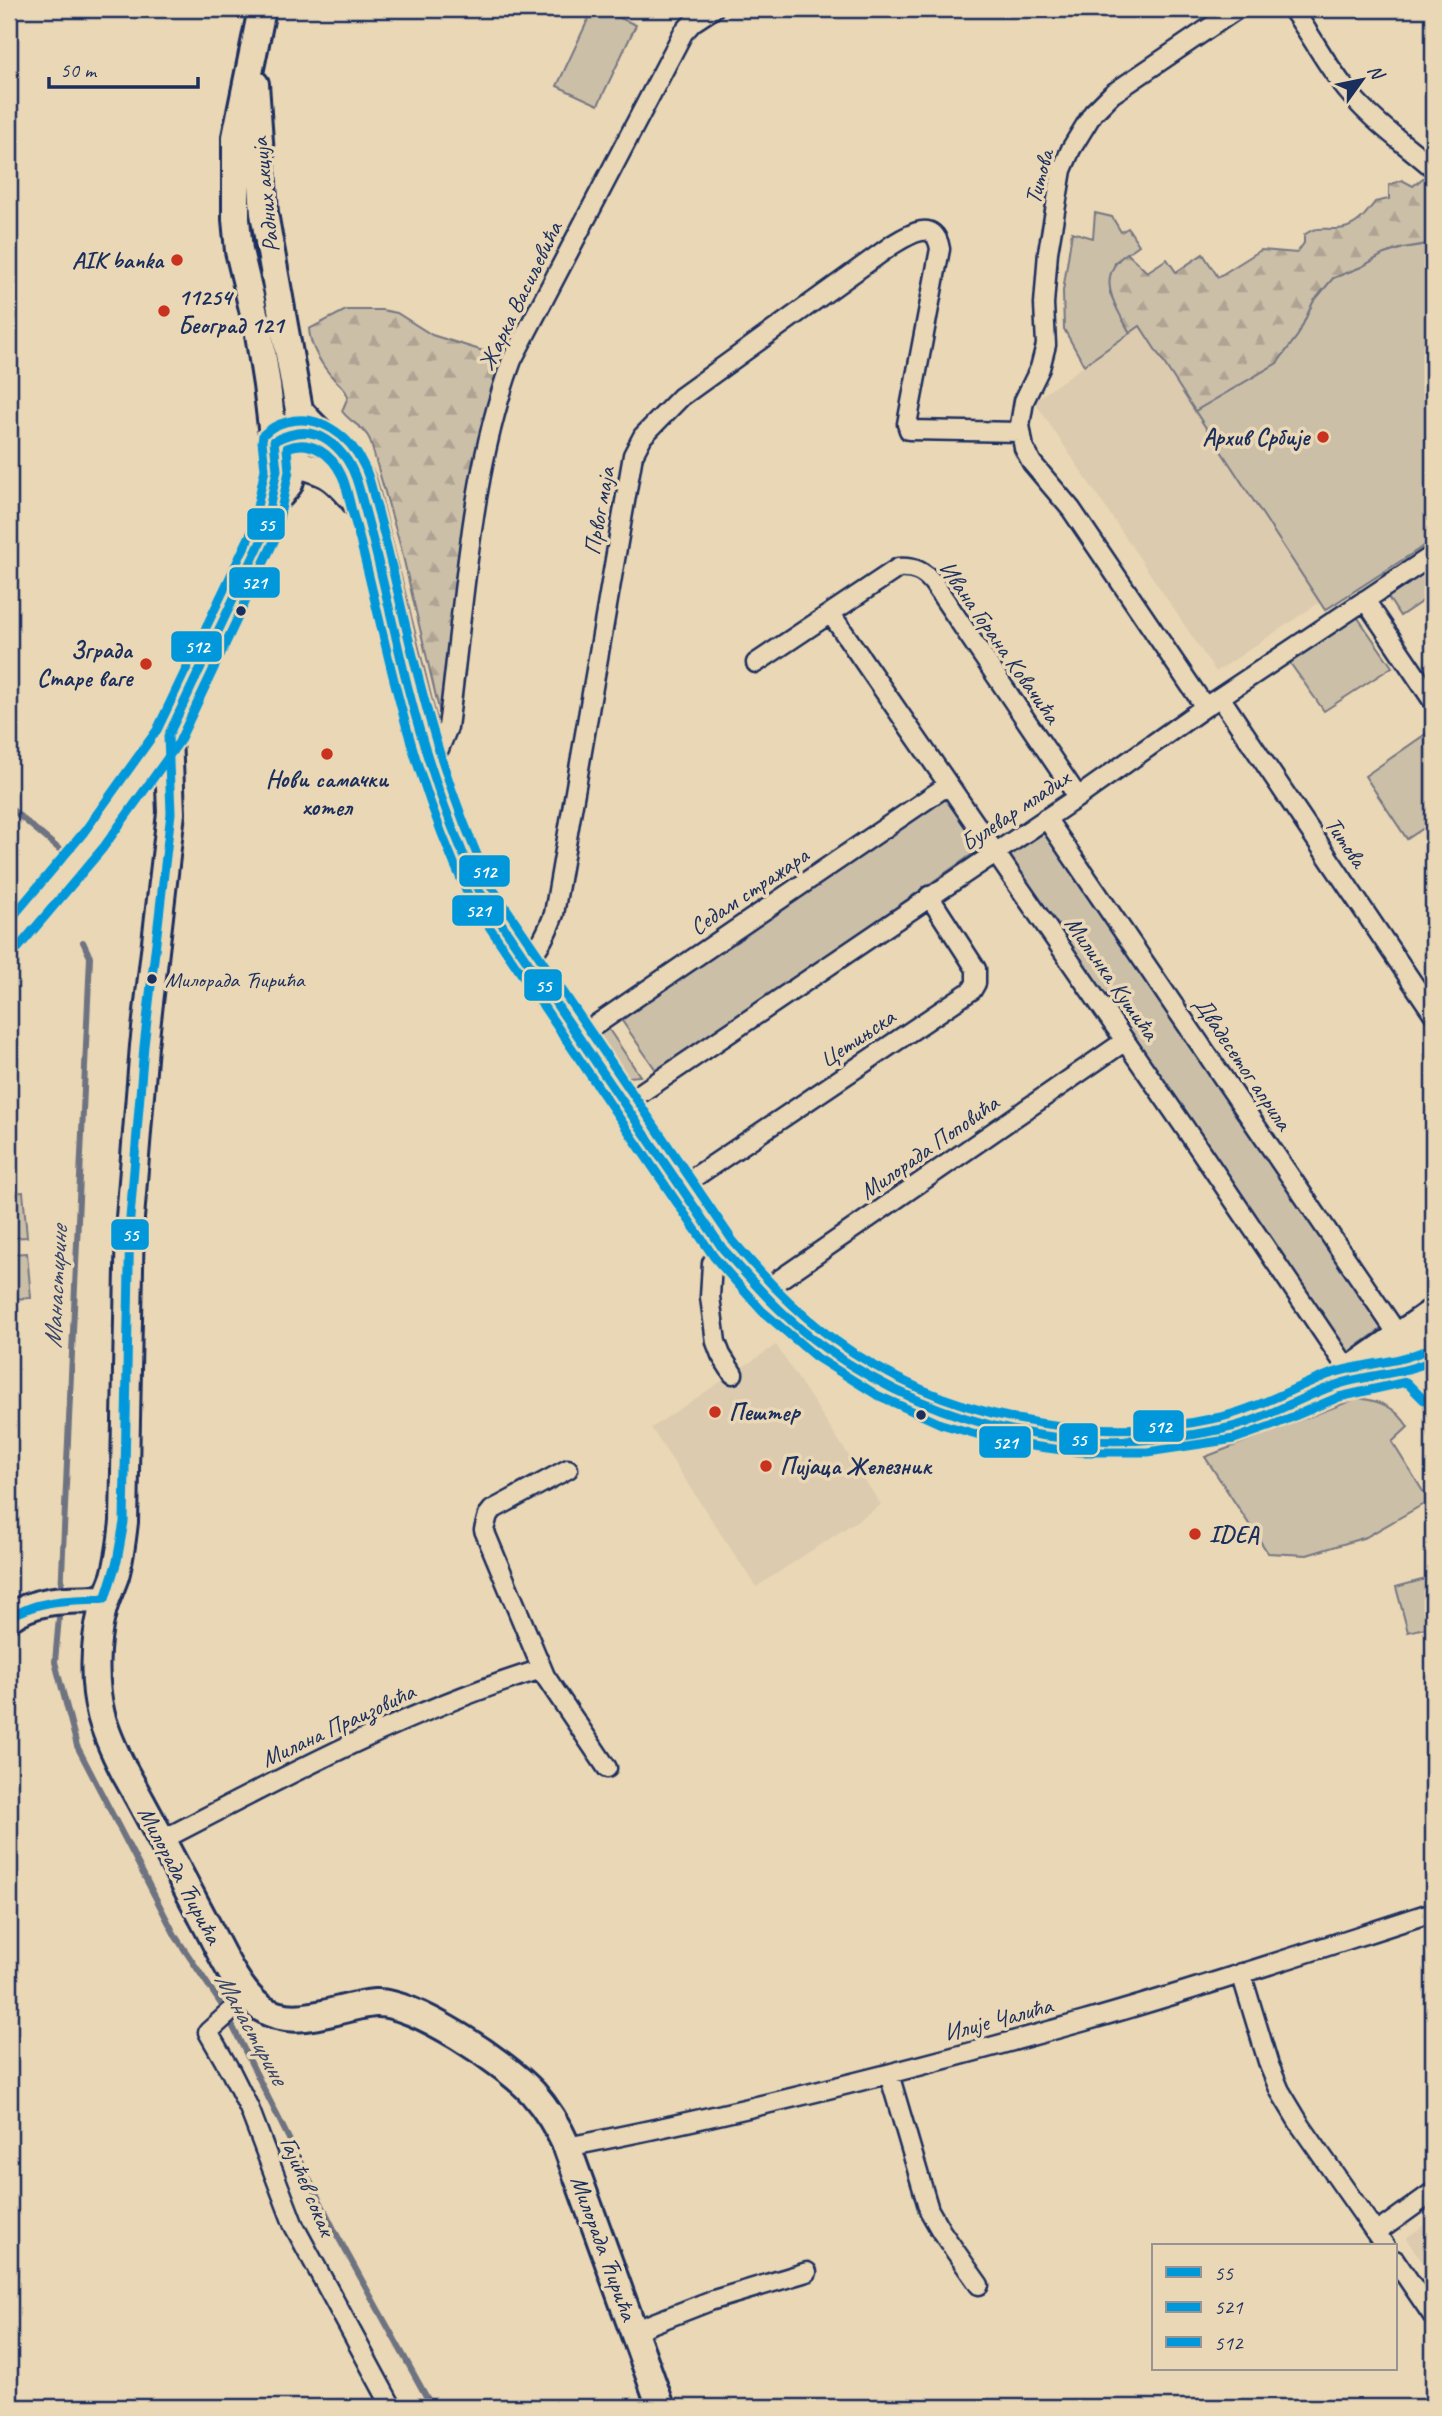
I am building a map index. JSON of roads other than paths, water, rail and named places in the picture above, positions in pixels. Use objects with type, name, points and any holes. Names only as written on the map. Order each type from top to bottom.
[{"type":"main road","points":[[9,940],[94,840],[168,736],[260,544],[293,454],[259,334],[239,251],[236,219],[236,137],[262,9]]},
{"type":"main road","name":"Радних акција","points":[[253,62],[264,214],[293,454]]},
{"type":"main road","points":[[293,454],[342,453],[353,470],[425,756],[462,857],[480,892],[723,1249],[760,1293],[820,1346],[883,1385],[960,1419],[1050,1438],[1090,1442],[1134,1441],[1219,1430],[1261,1416],[1344,1377],[1433,1312]]},
{"type":"main road","name":"Милорада Ћирића","points":[[168,736],[171,813],[144,1046],[130,1217],[124,1522],[121,1550],[99,1626],[97,1663],[101,1714],[110,1743],[228,1964],[242,2000],[274,2014],[293,2018],[376,2003],[418,2014],[462,2039],[517,2077],[547,2112],[567,2147],[661,2407]]},
{"type":"main road","points":[[1401,1335],[1418,1334],[1433,1341]]},
{"type":"main road","points":[[1401,1335],[1403,1351],[1422,1364],[1433,1391]]},
{"type":"main road","points":[[1344,1377],[1422,1364]]},
{"type":"main road","points":[[9,1618],[20,1610],[44,1601],[105,1599]]},
{"type":"street","name":"Жарка Васиљевића","points":[[425,756],[439,750],[448,727],[485,455],[502,386],[512,360],[683,33],[693,22],[713,9]]},
{"type":"street","name":"Титова","points":[[1237,9],[1112,94],[1094,113],[1071,149],[1062,170],[1048,252],[1044,304],[1046,345],[1040,368],[1024,401],[1021,432],[1024,448],[1032,463],[1071,509],[1213,702],[1433,1013]]},
{"type":"street","points":[[1292,9],[1350,94],[1373,119],[1433,168]]},
{"type":"street","name":"Првог маја","points":[[526,962],[545,938],[554,914],[633,455],[643,436],[681,397],[840,281],[908,234],[918,230],[929,232],[938,239],[940,249],[907,424],[909,430],[1021,432]]},
{"type":"street","name":"Булевар младих","points":[[624,1105],[1078,797],[1213,702],[1433,555]]},
{"type":"street","name":"Ивана Горана Ковачића","points":[[756,663],[898,568],[916,569],[927,574],[1078,797]]},
{"type":"street","points":[[1365,600],[1433,701]]},
{"type":"street","name":"Милинка Кушића","points":[[831,614],[1125,1041],[1344,1377]]},
{"type":"street","name":"Седам стражара","points":[[578,1037],[948,785]]},
{"type":"street","name":"Двадесетог априла","points":[[1046,818],[1401,1335]]},
{"type":"street","name":"Цетињска","points":[[680,1187],[972,990],[976,984],[976,969],[929,896]]},
{"type":"street","name":"Милорада Поповића","points":[[760,1293],[1125,1041]]},
{"type":"street","points":[[723,1249],[712,1263],[710,1297],[716,1342],[733,1374]]},
{"type":"street","points":[[568,1469],[492,1510],[484,1525],[489,1544],[542,1669],[607,1768]]},
{"type":"street","name":"Милана Праизовића","points":[[162,1840],[356,1741],[443,1703],[542,1669]]},
{"type":"street","name":"Илије Чалића","points":[[567,2147],[678,2125],[889,2074],[1088,2020],[1433,1912]]},
{"type":"street","points":[[1241,1973],[1269,2065],[1280,2091],[1301,2126],[1381,2240],[1433,2192]]},
{"type":"street","name":"Гајићев сокак","points":[[242,2000],[208,2032],[232,2072],[248,2108],[294,2226],[392,2407]]},
{"type":"street","points":[[889,2074],[929,2210],[979,2285]]},
{"type":"street","points":[[1396,2261],[1433,2316]]},
{"type":"street","points":[[634,2331],[710,2301],[807,2272]]},
{"type":"waterway","points":[[9,266],[9,313]]},
{"type":"waterway","name":"Манастирине","points":[[9,807],[59,849]]},
{"type":"waterway","name":"Манастирине","points":[[61,1595],[90,957],[83,942]]},
{"type":"waterway","name":"Манастирине","points":[[60,1606],[55,1662],[77,1746],[176,1937],[223,2007],[337,2235],[432,2407]]},
{"type":"place","name":"AIK banka","points":[[177,260]]},
{"type":"place","name":"11254 Београд 121","points":[[164,311]]},
{"type":"place","name":"Архив Србије","points":[[1323,437]]},
{"type":"place","name":"Зграда Старе ваге","points":[[146,664]]},
{"type":"place","name":"Нови самачки хотел","points":[[327,754]]},
{"type":"place","name":"Милорада Ћирића","points":[[152,979]]},
{"type":"place","name":"Пештер","points":[[715,1412]]},
{"type":"place","name":"Пијаца Железник","points":[[766,1466]]},
{"type":"place","name":"IDEA","points":[[1195,1534]]}]
